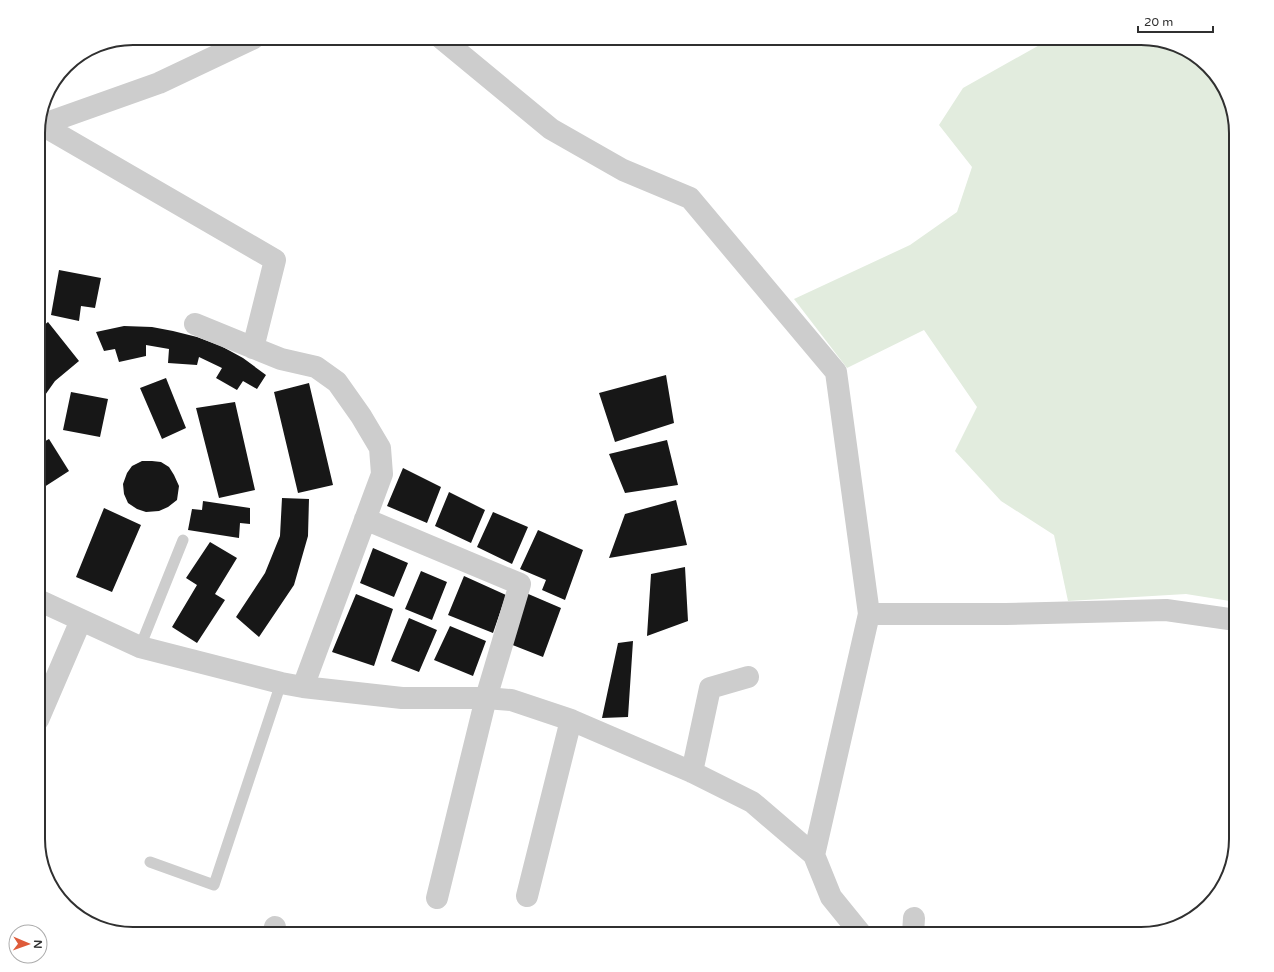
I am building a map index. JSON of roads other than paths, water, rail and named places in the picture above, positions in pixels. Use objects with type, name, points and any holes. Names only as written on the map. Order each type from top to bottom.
[{"type":"street","points":[[46,124],[160,83],[239,45]]},
{"type":"street","points":[[449,45],[551,129],[623,170],[690,198],[836,372],[869,614],[814,855]]},
{"type":"street","points":[[45,129],[275,260],[253,348]]},
{"type":"street","points":[[195,324],[281,359],[316,367],[337,382],[361,416],[380,448],[382,474],[303,687]]},
{"type":"street","points":[[365,519],[520,584],[486,698],[437,898]]},
{"type":"street","points":[[45,603],[140,647],[281,683],[303,687],[402,698],[486,698],[510,700],[571,720],[692,772],[752,802],[814,855],[831,897],[855,927]]},
{"type":"street","points":[[869,614],[1006,614],[1166,610],[1229,619]]},
{"type":"street","points":[[45,704],[81,620]]},
{"type":"street","points":[[692,772],[710,688],[748,677]]},
{"type":"street","points":[[526,896],[571,720]]},
{"type":"lane","points":[[140,647],[183,540]]},
{"type":"lane","points":[[150,862],[214,885],[281,683]]}]
